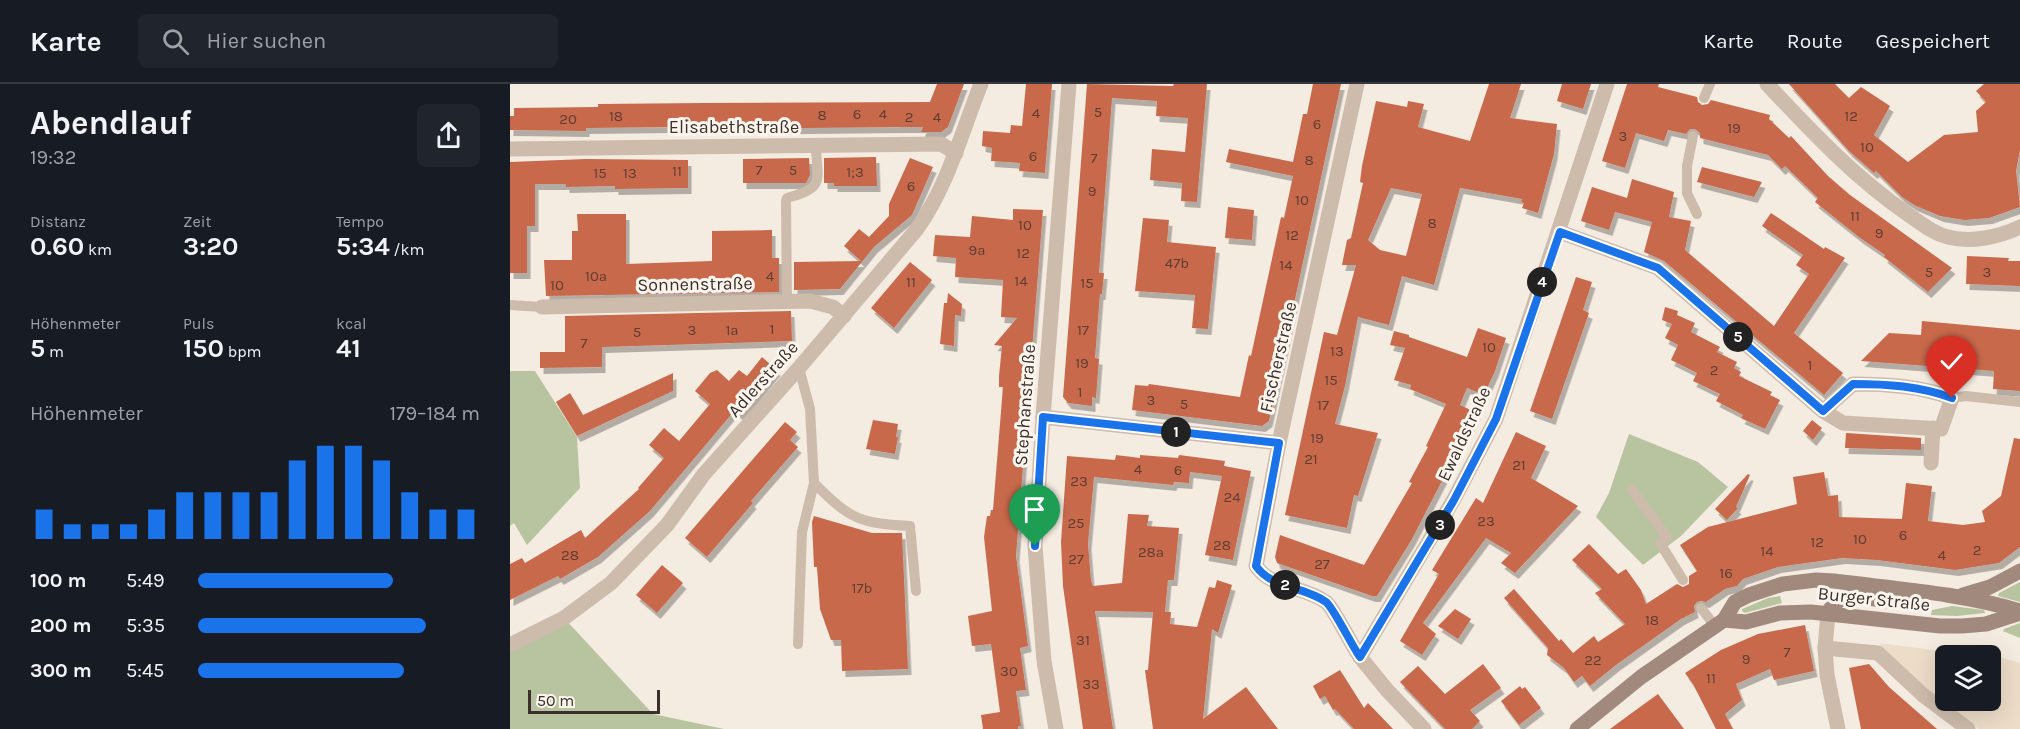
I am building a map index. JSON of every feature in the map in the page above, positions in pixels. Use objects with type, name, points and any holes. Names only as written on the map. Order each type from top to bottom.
[{"type":"main road","name":"Burger Straße","points":[[1960,596],[1990,587],[2020,571]]},
{"type":"main road","name":"Burger Straße","points":[[1577,729],[1641,677],[1719,623],[1735,602],[1790,582],[1834,581],[1960,596],[2020,612]]},
{"type":"main road","points":[[1828,613],[1831,606],[1848,597],[1899,601],[1915,591]]},
{"type":"main road","name":"Burger Straße","points":[[1719,623],[1746,622],[1789,611],[1828,613],[1940,626],[1986,624],[2020,612]]},
{"type":"street","name":"Adlerstraße","points":[[510,645],[564,618],[611,584],[667,525],[704,474],[844,316],[928,215],[946,180],[981,84]]},
{"type":"street","name":"Stephanstraße","points":[[1056,729],[1044,661],[1035,546],[1069,84]]},
{"type":"street","name":"Fischerstraße","points":[[1357,84],[1279,443],[1256,566],[1263,576],[1315,595],[1328,603],[1360,657]]},
{"type":"street","name":"Ewaldstraße","points":[[1360,657],[1454,500],[1496,419],[1560,232],[1607,84]]},
{"type":"street","points":[[1767,84],[1832,152],[1871,187],[1930,230],[1948,237],[1972,240],[2020,227]]},
{"type":"street","name":"Elisabethstraße","points":[[510,149],[941,144],[956,153]]},
{"type":"street","points":[[1560,232],[1658,268],[1823,411],[1843,423],[1941,429],[1952,398],[1930,390],[1879,384],[1853,384],[1823,411]]},
{"type":"street","name":"Sonnenstraße","points":[[542,307],[810,302],[833,307],[844,316]]},
{"type":"street","points":[[1043,417],[1279,443]]},
{"type":"street","points":[[1931,463],[1933,428]]},
{"type":"street","points":[[1828,613],[1825,648],[1827,675],[1838,729]]},
{"type":"street","points":[[1825,648],[1878,653],[1923,695],[1968,729]]},
{"type":"street","points":[[1360,657],[1424,729]]},
{"type":"lane","points":[[1704,98],[1710,84]]},
{"type":"lane","points":[[1693,136],[1687,166],[1687,193],[1697,214]]},
{"type":"lane","points":[[787,302],[786,201],[787,198],[812,190],[817,184],[816,146]]},
{"type":"lane","points":[[510,305],[542,307]]},
{"type":"lane","points":[[798,644],[802,531],[814,483],[810,409],[799,368]]},
{"type":"lane","points":[[1952,398],[1966,396],[2020,402]]},
{"type":"lane","points":[[814,483],[847,512],[860,520],[876,524],[910,526],[916,591]]},
{"type":"lane","points":[[1632,490],[1667,537],[1660,543],[1683,580]]},
{"type":"lane","points":[[1701,608],[1719,623]]},
{"type":"green space","points":[[510,371],[535,371],[577,437],[580,488],[527,545],[514,523],[510,526]]},
{"type":"green space","points":[[1629,434],[1698,462],[1728,487],[1681,536],[1643,565],[1596,517],[1609,493]]},
{"type":"green space","points":[[2020,582],[2020,602],[1998,596],[1999,593]]},
{"type":"green space","points":[[1780,596],[1782,603],[1745,613],[1742,611],[1768,598]]},
{"type":"green space","points":[[1952,606],[1984,610],[1985,613],[1957,616],[1931,615],[1932,610]]},
{"type":"green space","points":[[564,618],[653,714],[724,729],[510,729],[510,645]]},
{"type":"green space","points":[[2020,623],[2020,638],[2003,631],[2004,629]]},
{"type":"shaded area","points":[[1879,643],[1935,650],[1935,696]]},
{"type":"shaded area","points":[[2001,657],[2020,663],[2020,729],[1979,729],[1954,711],[2001,711]]},
{"type":"building","points":[[937,84],[964,84],[948,127],[941,132],[921,132],[923,127],[718,129],[718,127],[670,127],[586,128],[586,131],[510,130],[510,116],[514,116],[514,108],[598,107],[598,104],[930,102]]},
{"type":"building","points":[[1026,84],[1052,84],[1045,173],[1019,171],[1020,163],[991,161],[992,148],[982,146],[983,131],[1010,133],[1011,125],[1022,126]]},
{"type":"building","points":[[1087,84],[1173,86],[1174,84],[1207,84],[1197,202],[1181,201],[1182,183],[1150,180],[1152,149],[1185,152],[1188,118],[1156,116],[1157,101],[1112,98],[1099,273],[1104,273],[1095,358],[1099,359],[1096,398],[1092,397],[1092,406],[1068,403],[1063,397]]},
{"type":"building","points":[[1313,84],[1341,84],[1269,421],[1262,426],[1132,410],[1135,385],[1148,386],[1149,384],[1240,397],[1281,217],[1284,218],[1293,176],[1226,162],[1229,149],[1293,162],[1303,114],[1307,114]]},
{"type":"building","points":[[1489,84],[1521,84],[1510,118],[1557,124],[1554,154],[1538,213],[1522,208],[1524,203],[1521,202],[1522,199],[1460,188],[1434,285],[1402,276],[1389,325],[1358,317],[1335,424],[1378,433],[1358,496],[1354,495],[1347,528],[1285,515],[1324,332],[1337,335],[1356,265],[1342,265],[1347,240],[1351,238],[1363,183],[1360,182],[1362,166],[1376,101],[1407,107],[1408,101],[1424,104],[1418,127],[1470,141]],"holes":[[[1391,188],[1422,194],[1406,256],[1380,250],[1368,240]]]},
{"type":"building","points":[[1562,84],[1591,84],[1583,109],[1557,101]]},
{"type":"building","points":[[1627,84],[1659,84],[1658,87],[1697,97],[1698,102],[1702,105],[1708,104],[1711,100],[1770,115],[1769,119],[1789,138],[1791,136],[1828,176],[1850,195],[1952,268],[1928,292],[1884,257],[1885,255],[1815,202],[1818,198],[1785,166],[1782,169],[1768,155],[1700,138],[1700,133],[1695,129],[1690,129],[1686,134],[1668,130],[1664,141],[1636,133],[1625,168],[1602,161]]},
{"type":"building","points":[[1789,84],[1835,84],[1849,98],[1861,87],[1890,106],[1874,135],[1908,162],[1944,135],[1978,132],[1976,111],[1986,102],[1976,91],[1984,84],[2020,84],[2020,150],[2016,171],[2020,207],[1989,218],[1964,220],[1940,216],[1914,205],[1902,197],[1876,171],[1874,173],[1849,151]]},
{"type":"building","points":[[876,157],[877,186],[834,186],[834,183],[824,183],[824,158]]},
{"type":"building","points":[[809,158],[810,175],[806,183],[743,183],[743,159]]},
{"type":"building","points":[[910,158],[933,167],[912,215],[874,247],[840,289],[794,290],[794,262],[861,261],[844,246],[859,229],[869,237],[889,216],[889,204]]},
{"type":"building","points":[[586,159],[688,160],[688,188],[615,189],[615,186],[566,187],[566,184],[535,184],[535,226],[527,226],[527,273],[510,273],[510,162]]},
{"type":"building","points":[[1702,167],[1762,182],[1754,197],[1697,182]]},
{"type":"building","points":[[1632,179],[1674,192],[1669,217],[1691,221],[1685,250],[1774,326],[1809,274],[1796,265],[1803,255],[1762,226],[1771,213],[1824,249],[1825,247],[1845,258],[1794,333],[1843,373],[1824,395],[1664,261],[1644,252],[1652,222],[1615,212],[1609,230],[1581,221],[1592,187],[1627,198]]},
{"type":"building","points":[[1228,207],[1254,210],[1252,240],[1225,238]]},
{"type":"building","points":[[1013,209],[1043,210],[1016,556],[1028,646],[1020,648],[1026,690],[1016,691],[1021,726],[1018,726],[1018,729],[983,729],[981,715],[1000,712],[991,644],[972,646],[968,616],[992,611],[984,537],[987,516],[990,516],[993,510],[1003,387],[999,387],[1002,346],[994,345],[1017,318],[1001,317],[1003,280],[955,277],[956,258],[933,256],[935,235],[970,237],[972,216],[1013,220]]},
{"type":"building","points":[[577,214],[626,214],[626,264],[712,261],[712,231],[772,230],[772,258],[779,258],[779,292],[546,296],[544,260],[572,260],[572,231],[578,231]]},
{"type":"building","points":[[1143,218],[1169,220],[1167,242],[1216,247],[1208,329],[1192,328],[1195,295],[1135,291]]},
{"type":"building","points":[[1967,256],[2009,258],[2008,261],[2020,261],[2020,286],[1966,284]]},
{"type":"building","points":[[910,262],[932,280],[894,328],[871,308]]},
{"type":"building","points":[[1576,277],[1592,282],[1583,310],[1589,313],[1552,419],[1530,411]]},
{"type":"building","points":[[948,293],[962,304],[961,316],[955,315],[954,346],[940,344],[944,303],[947,303]]},
{"type":"building","points":[[1665,307],[1678,311],[1677,315],[1695,323],[1691,332],[1720,347],[1717,352],[1737,362],[1734,368],[1741,372],[1739,376],[1772,392],[1770,395],[1780,400],[1765,429],[1741,418],[1743,415],[1716,401],[1720,394],[1693,381],[1697,373],[1671,360],[1678,345],[1665,338],[1672,324],[1662,320]]},
{"type":"building","points":[[791,311],[792,341],[602,347],[602,367],[540,368],[540,352],[565,352],[565,316]]},
{"type":"building","points":[[1922,321],[2020,330],[2020,391],[1993,389],[1994,371],[1861,361],[1889,333],[1921,335]]},
{"type":"building","points":[[1478,328],[1506,338],[1495,371],[1484,395],[1467,388],[1460,405],[1477,413],[1412,539],[1377,596],[1277,563],[1275,557],[1280,535],[1364,565],[1412,483],[1409,482],[1428,447],[1426,446],[1446,404],[1410,389],[1411,385],[1394,380],[1405,348],[1390,345],[1394,331],[1467,357]]},
{"type":"building","points":[[762,357],[777,370],[740,415],[735,410],[650,511],[598,557],[560,579],[558,576],[510,600],[510,564],[522,558],[525,563],[581,530],[585,538],[639,489],[664,458],[649,445],[664,428],[679,441],[710,404],[695,391],[710,373],[717,370],[729,381],[739,370],[747,376]]},
{"type":"building","points":[[673,373],[673,391],[577,436],[556,402],[570,393],[583,415]]},
{"type":"building","points":[[873,420],[898,424],[895,454],[866,449]]},
{"type":"building","points":[[1812,420],[1822,428],[1813,440],[1803,431]]},
{"type":"building","points":[[785,422],[797,432],[790,440],[798,447],[707,557],[685,538]]},
{"type":"building","points":[[1516,432],[1546,446],[1531,478],[1578,506],[1515,573],[1501,563],[1511,553],[1486,538],[1423,623],[1436,634],[1422,655],[1400,641],[1439,574],[1432,570],[1476,498],[1483,503]]},
{"type":"building","points":[[1846,433],[1921,438],[1921,450],[1845,448]]},
{"type":"building","points":[[2014,438],[2020,439],[2020,547],[1999,563],[1955,570],[1842,558],[1778,567],[1743,579],[1737,586],[1725,589],[1706,602],[1697,602],[1694,606],[1695,612],[1681,619],[1590,686],[1582,676],[1574,682],[1564,668],[1547,655],[1548,648],[1504,598],[1514,589],[1559,641],[1561,639],[1573,653],[1594,636],[1598,642],[1625,624],[1595,593],[1602,589],[1572,560],[1589,544],[1618,574],[1626,569],[1641,590],[1646,604],[1677,584],[1683,587],[1689,584],[1689,576],[1697,571],[1680,545],[1708,527],[1797,504],[1793,477],[1824,472],[1828,496],[1838,495],[1839,517],[1902,519],[1906,483],[1932,486],[1928,521],[1963,525],[1985,522],[1982,511],[2001,496]]},
{"type":"building","points":[[1116,455],[1140,458],[1140,455],[1178,458],[1179,455],[1225,461],[1224,466],[1251,471],[1233,560],[1205,555],[1222,476],[1190,472],[1189,483],[1174,482],[1173,485],[1094,477],[1088,544],[1091,581],[1093,586],[1122,583],[1128,514],[1149,515],[1147,526],[1179,528],[1174,580],[1168,580],[1165,612],[1171,612],[1170,624],[1197,627],[1209,587],[1215,588],[1217,580],[1232,585],[1218,633],[1212,629],[1203,719],[1246,687],[1278,729],[1153,729],[1145,670],[1148,670],[1153,612],[1095,611],[1113,729],[1083,729],[1063,586],[1061,542],[1067,456],[1115,460]]},
{"type":"building","points":[[1748,474],[1750,475],[1736,507],[1738,508],[1727,520],[1715,509]]},
{"type":"building","points":[[814,516],[872,533],[902,533],[908,669],[842,671],[841,640],[831,640],[820,609],[817,567],[814,567],[812,522]]},
{"type":"building","points":[[662,565],[683,583],[657,613],[636,595]]},
{"type":"building","points":[[1455,609],[1471,619],[1458,639],[1438,626]]},
{"type":"building","points":[[1805,625],[1814,671],[1774,680],[1770,669],[1736,684],[1742,700],[1725,714],[1733,729],[1716,729],[1685,673],[1721,650],[1758,634]]},
{"type":"building","points":[[1483,664],[1501,688],[1470,710],[1480,721],[1472,729],[1445,729],[1400,682],[1418,666],[1445,694]]},
{"type":"building","points":[[1869,664],[1889,687],[1937,729],[1861,729],[1849,668]]},
{"type":"building","points":[[1340,670],[1364,708],[1368,703],[1393,729],[1354,729],[1335,709],[1333,710],[1325,696],[1320,699],[1313,686]]},
{"type":"building","points":[[1520,686],[1522,689],[1525,687],[1541,708],[1519,725],[1501,701]]},
{"type":"building","points":[[1658,694],[1684,729],[1610,729],[1629,715]]},
{"type":"route","points":[[1035,546],[1043,417],[1279,443],[1256,566],[1263,576],[1315,595],[1328,603],[1360,657],[1454,500],[1496,419],[1560,232],[1658,268],[1823,411],[1853,384],[1879,384],[1930,390],[1952,398]]}]
